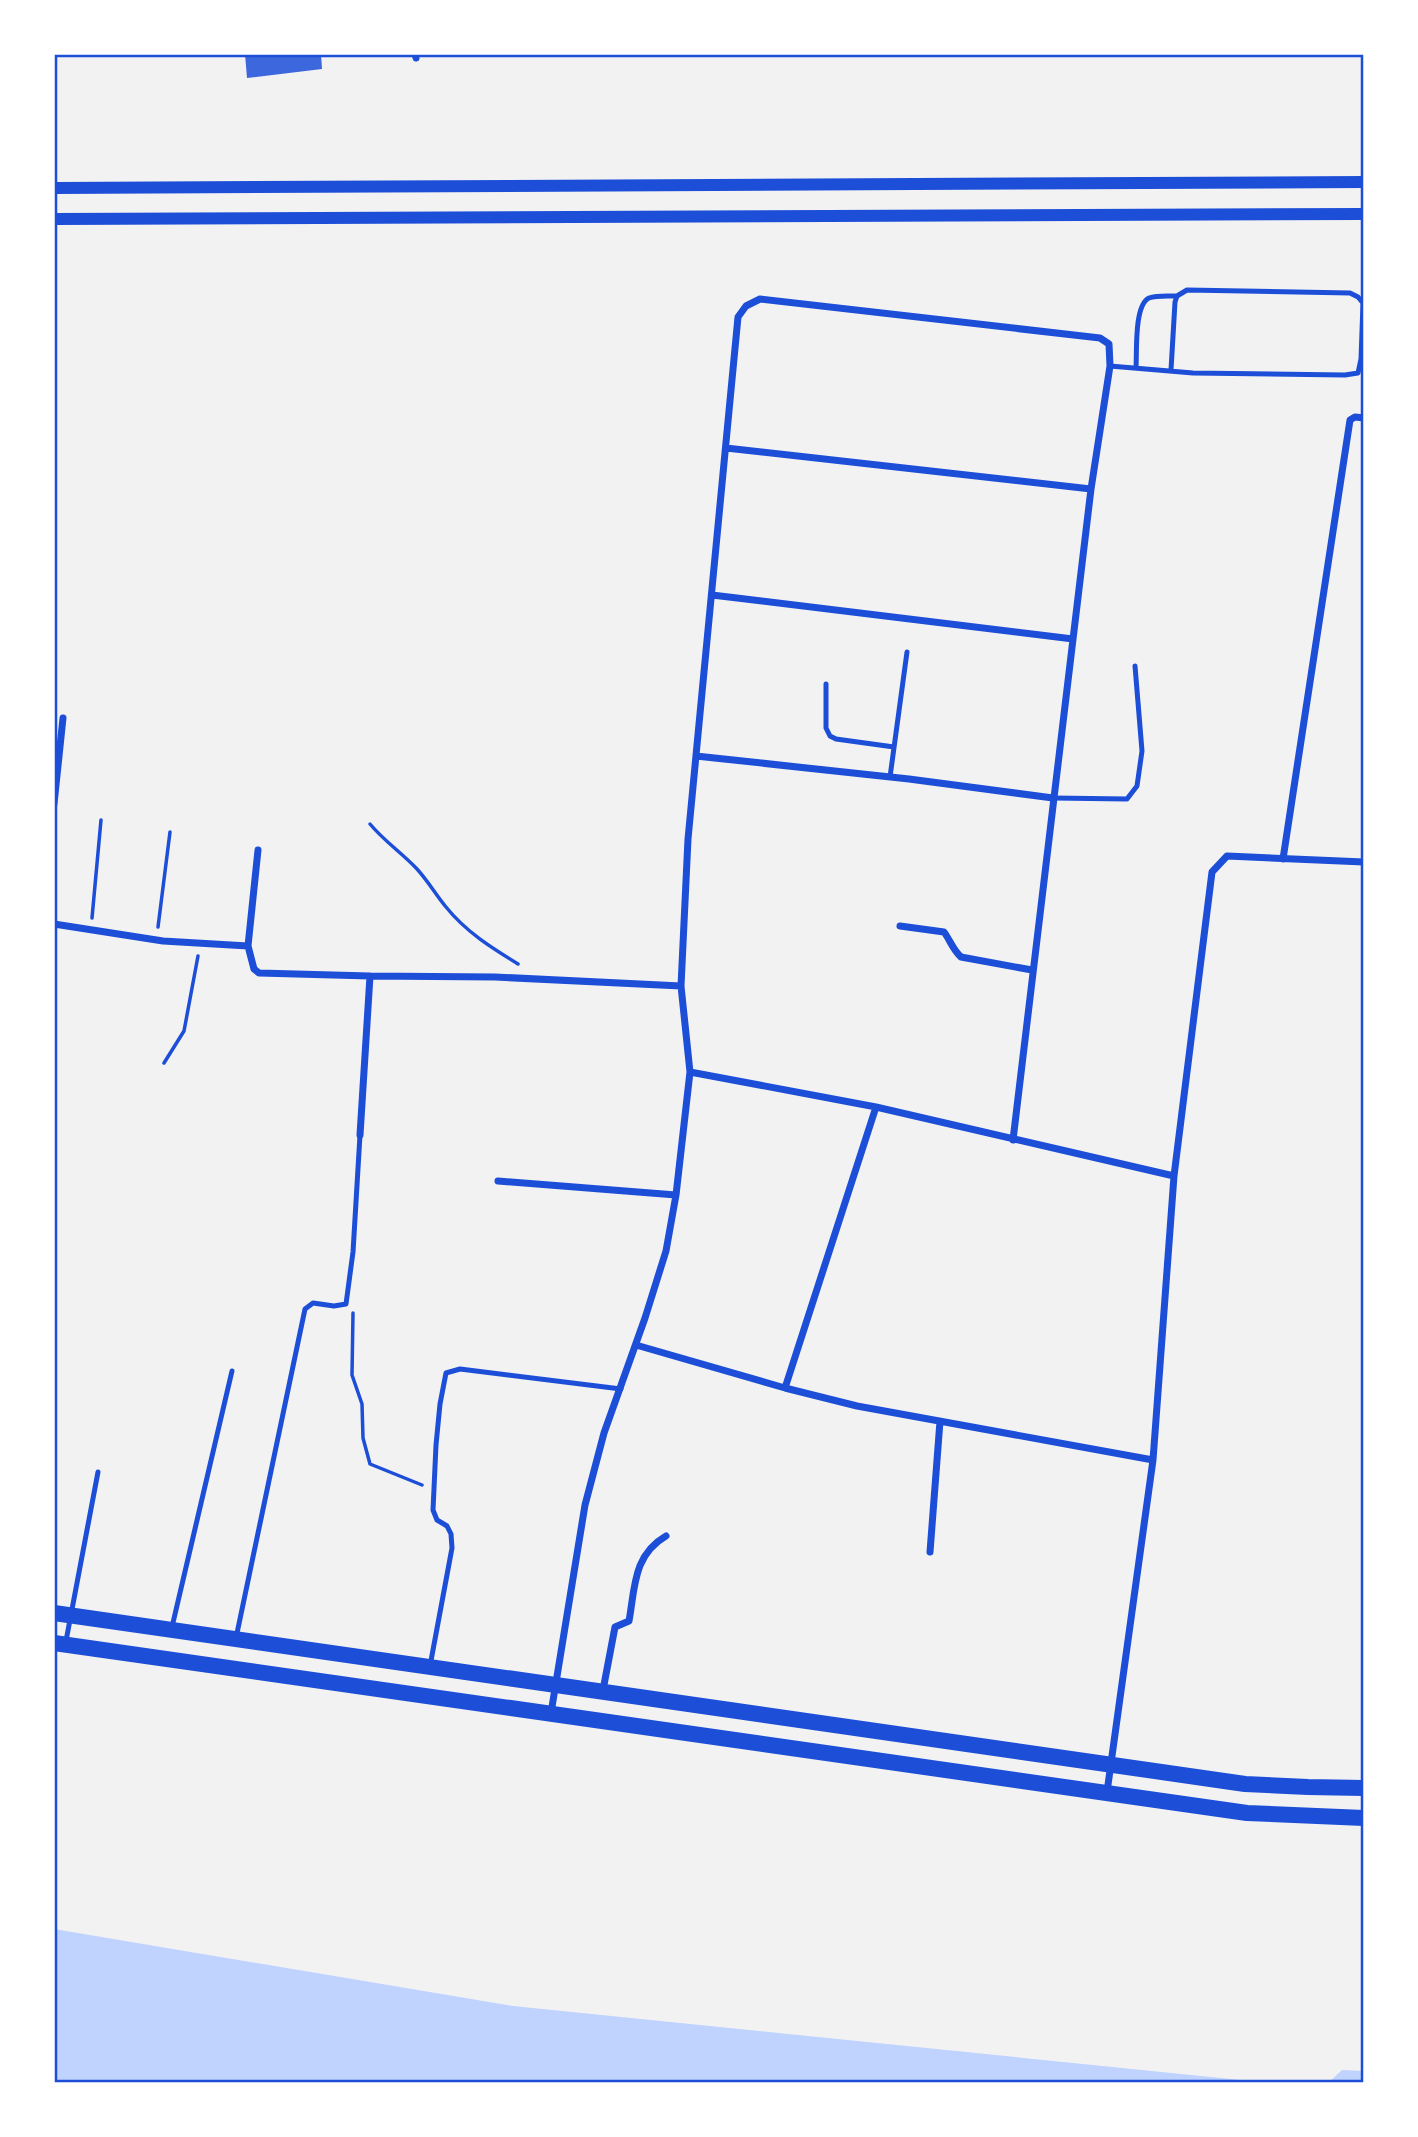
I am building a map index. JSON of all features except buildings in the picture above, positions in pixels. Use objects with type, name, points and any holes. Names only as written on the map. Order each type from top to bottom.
[{"type":"highway","points":[[54,1613],[1245,1784],[1364,1788]]},
{"type":"highway","points":[[60,1643],[1247,1813],[1364,1818]]},
{"type":"street","points":[[54,188],[1364,182]]},
{"type":"street","points":[[54,219],[1364,214]]},
{"type":"street","points":[[551,1713],[585,1505],[604,1433],[666,1251],[676,1195],[690,1072],[681,986],[688,839],[738,317],[746,306],[760,299],[1100,338],[1109,344],[1110,366],[1091,489],[1013,1140]]},
{"type":"street","points":[[1283,859],[1350,420],[1355,417],[1364,418]]},
{"type":"street","points":[[726,448],[1091,489]]},
{"type":"street","points":[[712,595],[1073,639]]},
{"type":"street","points":[[54,804],[62,718]]},
{"type":"street","points":[[696,757],[890,777],[1053,798]]},
{"type":"street","points":[[258,850],[248,946],[254,969],[259,972],[540,979],[681,986]]},
{"type":"street","points":[[1107,1793],[1153,1461],[1174,1176],[1212,872],[1227,856],[1364,862]]},
{"type":"street","points":[[54,924],[156,940],[248,946]]},
{"type":"street","points":[[900,926],[944,932],[955,952],[961,957],[1032,970]]},
{"type":"street","points":[[360,1135],[370,976]]},
{"type":"street","points":[[690,1072],[876,1107],[1174,1176]]},
{"type":"street","points":[[785,1388],[876,1107]]},
{"type":"street","points":[[498,1181],[676,1195]]},
{"type":"street","points":[[636,1345],[857,1406],[1153,1461]]},
{"type":"street","points":[[930,1552],[940,1421]]},
{"type":"street","points":[[603,1690],[612,1637],[615,1627],[629,1621],[638,1569],[643,1557],[655,1543],[666,1536]]},
{"type":"lane","points":[[1110,366],[1193,373],[1357,373],[1361,359],[1363,303],[1350,293],[1187,290],[1177,296],[1151,297],[1143,302],[1139,311],[1136,368]]},
{"type":"lane","points":[[1171,370],[1177,296]]},
{"type":"lane","points":[[890,777],[907,652]]},
{"type":"lane","points":[[1053,798],[1127,799],[1138,786],[1142,751],[1135,667]]},
{"type":"lane","points":[[826,684],[826,728],[830,736],[894,747]]},
{"type":"lane","points":[[235,1639],[305,1309],[313,1303],[334,1306],[346,1304],[353,1252],[360,1135]]},
{"type":"lane","points":[[429,1667],[452,1548],[451,1534],[447,1526],[437,1520],[433,1510],[440,1404],[447,1372],[460,1369],[621,1389]]},
{"type":"lane","points":[[171,1630],[232,1371]]},
{"type":"lane","points":[[60,1643],[72,1616],[98,1472]]},
{"type":"path","points":[[90,930],[101,820]]},
{"type":"path","points":[[370,824],[417,869],[466,928],[540,979]]},
{"type":"path","points":[[156,940],[170,832]]},
{"type":"path","points":[[164,1063],[184,1031],[201,943]]},
{"type":"path","points":[[346,1304],[353,1314],[352,1375],[362,1404],[363,1438],[370,1464],[434,1490]]},
{"type":"water","points":[[54,1929],[513,2006],[1270,2083],[54,2083]]},
{"type":"water","points":[[1342,2070],[1364,2071],[1364,2083],[1328,2083]]}]
